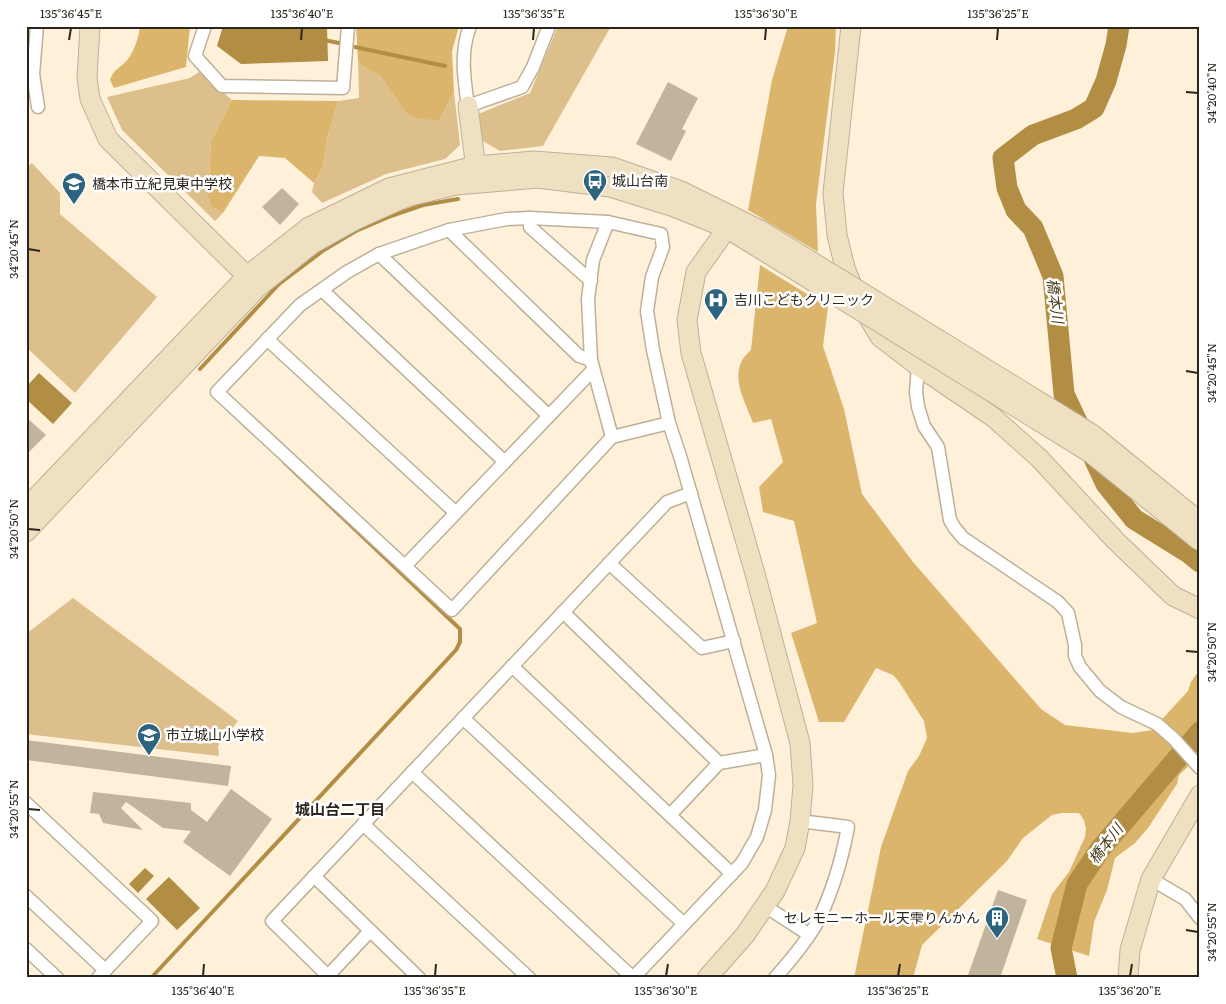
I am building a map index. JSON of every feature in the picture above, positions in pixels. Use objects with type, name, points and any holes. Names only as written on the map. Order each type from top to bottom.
[{"type":"street","points":[[37,26],[33,74],[38,107]]},
{"type":"street","points":[[90,26],[87,78],[90,99],[108,139],[252,282]]},
{"type":"street","points":[[205,26],[195,56],[222,86],[343,88],[348,26]]},
{"type":"street","points":[[470,26],[465,39],[464,72],[476,175]]},
{"type":"street","points":[[468,106],[522,87],[533,67],[549,26]]},
{"type":"street","points":[[851,26],[833,193],[837,235],[845,268],[856,298],[880,337],[918,366],[993,417],[1039,458],[1115,540],[1173,596],[1200,609]]},
{"type":"street","points":[[26,508],[252,282],[312,244],[355,220],[406,197],[456,185],[476,175],[538,178],[610,187],[730,222],[1092,434],[1200,522]]},
{"type":"street","points":[[530,218],[530,226],[591,281]]},
{"type":"street","points":[[412,772],[633,978],[742,863],[758,837],[765,810],[769,775],[766,755],[669,423],[653,350],[647,312],[652,277],[663,247],[661,234],[608,222],[530,218],[507,219],[450,230],[379,254],[347,272],[300,305],[217,392],[452,610],[612,437],[669,423]]},
{"type":"street","points":[[608,222],[593,260],[588,299],[592,365],[612,437]]},
{"type":"street","points":[[707,978],[745,935],[775,891],[794,848],[800,821],[803,785],[800,743],[752,561],[691,353],[687,320],[696,272],[730,222]]},
{"type":"street","points":[[450,230],[579,356],[592,365]]},
{"type":"street","points":[[758,238],[1092,454],[1200,541]]},
{"type":"street","points":[[379,254],[549,416]]},
{"type":"street","points":[[26,532],[252,282]]},
{"type":"street","points":[[322,290],[505,462]]},
{"type":"street","points":[[266,339],[456,513]]},
{"type":"street","points":[[405,566],[549,416],[592,365]]},
{"type":"street","points":[[918,366],[916,392],[918,407],[924,426],[938,447],[947,507],[954,527],[963,538],[1058,602],[1068,613],[1075,645],[1075,656],[1080,667],[1100,691],[1121,706],[1157,724],[1174,739],[1197,765]]},
{"type":"street","points":[[370,930],[327,977],[272,921],[667,502],[690,493]]},
{"type":"street","points":[[609,563],[702,648],[734,641]]},
{"type":"street","points":[[563,612],[718,763]]},
{"type":"street","points":[[512,666],[732,874]]},
{"type":"street","points":[[463,718],[684,924]]},
{"type":"street","points":[[670,815],[718,763],[766,755]]},
{"type":"street","points":[[1128,978],[1130,950],[1151,879],[1200,795]]},
{"type":"street","points":[[26,803],[152,921],[102,974],[26,896]]},
{"type":"street","points":[[775,978],[795,955],[818,920],[843,857],[848,827],[800,821]]},
{"type":"street","points":[[364,824],[529,978]]},
{"type":"street","points":[[314,876],[419,978]]},
{"type":"street","points":[[1151,879],[1185,899],[1200,918]]},
{"type":"street","points":[[764,906],[808,934]]},
{"type":"street","points":[[26,949],[57,978]]},
{"type":"shaded area","points":[[140,26],[190,26],[186,67],[114,88],[110,80],[116,70],[130,56]]},
{"type":"shaded area","points":[[223,26],[327,26],[328,61],[241,64],[217,46]]},
{"type":"shaded area","points":[[356,26],[459,26],[452,51],[454,92],[439,121],[413,117],[405,112],[380,75],[363,67],[358,60]]},
{"type":"shaded area","points":[[558,26],[605,26],[610,28],[543,146],[500,151],[481,140],[478,114],[530,93]]},
{"type":"shaded area","points":[[788,26],[836,26],[835,52],[816,204],[818,252],[748,210],[772,80]]},
{"type":"shaded area","points":[[358,60],[363,67],[380,75],[405,112],[439,121],[454,92],[460,145],[445,159],[386,174],[322,203],[312,192],[314,183],[323,167],[327,139],[338,101],[359,98]]},
{"type":"shaded area","points":[[199,72],[232,100],[211,141],[208,197],[211,206],[223,213],[215,221],[122,130],[107,97],[190,78]]},
{"type":"shaded area","points":[[232,100],[338,101],[327,139],[323,167],[314,183],[285,158],[259,156],[223,213],[211,206],[208,197],[211,141]]},
{"type":"shaded area","points":[[32,163],[60,193],[60,214],[157,297],[75,393],[26,347],[26,168]]},
{"type":"shaded area","points":[[760,265],[828,307],[823,346],[844,409],[862,494],[913,562],[1041,709],[1065,725],[1133,733],[1152,730],[1188,691],[1191,682],[1200,669],[1200,758],[1197,758],[1179,775],[1177,784],[1148,828],[1135,843],[1115,858],[1107,890],[1094,922],[1089,956],[1037,939],[1052,894],[1069,872],[1085,837],[1084,820],[1079,813],[1062,813],[1052,815],[1023,838],[1007,861],[922,945],[913,978],[854,978],[881,847],[908,771],[919,756],[927,738],[924,721],[899,682],[893,675],[876,668],[844,722],[819,722],[791,633],[817,623],[794,521],[763,512],[759,487],[783,462],[771,419],[753,423],[739,385],[739,367],[751,350]]},
{"type":"shaded area","points":[[39,373],[72,403],[53,424],[26,399],[26,387]]},
{"type":"shaded area","points":[[73,598],[238,721],[218,746],[219,756],[26,734],[26,634]]},
{"type":"shaded area","points":[[145,868],[154,876],[138,893],[129,884]]},
{"type":"shaded area","points":[[169,877],[200,908],[177,930],[146,899]]},
{"type":"building","points":[[668,82],[698,98],[682,129],[686,131],[671,161],[636,144]]},
{"type":"building","points":[[282,188],[299,204],[280,225],[262,207]]},
{"type":"building","points":[[26,417],[46,435],[26,455]]},
{"type":"building","points":[[26,740],[231,766],[228,786],[26,760]]},
{"type":"building","points":[[231,789],[272,819],[230,876],[183,842],[191,831],[163,828],[126,802],[121,808],[143,830],[103,823],[99,814],[90,813],[93,792],[191,803],[191,810],[207,822]]},
{"type":"building","name":"セレモニーホール天雫りんかん","points":[[998,890],[1027,900],[1000,978],[967,978]]},
{"type":"waterway","name":"橋本川","points":[[1119,26],[1106,81],[1094,108],[1076,119],[1033,135],[1003,158],[1007,188],[1016,210],[1033,228],[1053,276],[1064,394],[1106,484],[1134,519],[1189,553],[1200,562]]},
{"type":"waterway","points":[[324,40],[339,43]]},
{"type":"waterway","points":[[355,47],[445,66]]},
{"type":"waterway","points":[[200,369],[279,284],[324,250],[356,231],[391,216],[423,205],[458,199]]},
{"type":"waterway","points":[[151,978],[456,650],[460,642],[460,629],[284,462]]},
{"type":"waterway","name":"橋本川","points":[[1067,978],[1061,948],[1077,884],[1101,848],[1200,732]]},
{"type":"place","name":"城山台南","points":[[595,202]]},
{"type":"place","name":"橋本市立紀見東中学校","points":[[74,205]]},
{"type":"place","name":"吉川こどもクリニック","points":[[716,321]]},
{"type":"place","name":"市立城山小学校","points":[[149,756]]},
{"type":"place","name":"セレモニーホール天雫りんかん","points":[[997,939]]},
{"type":"district","name":"城山台二丁目","points":[[340,810]]}]
